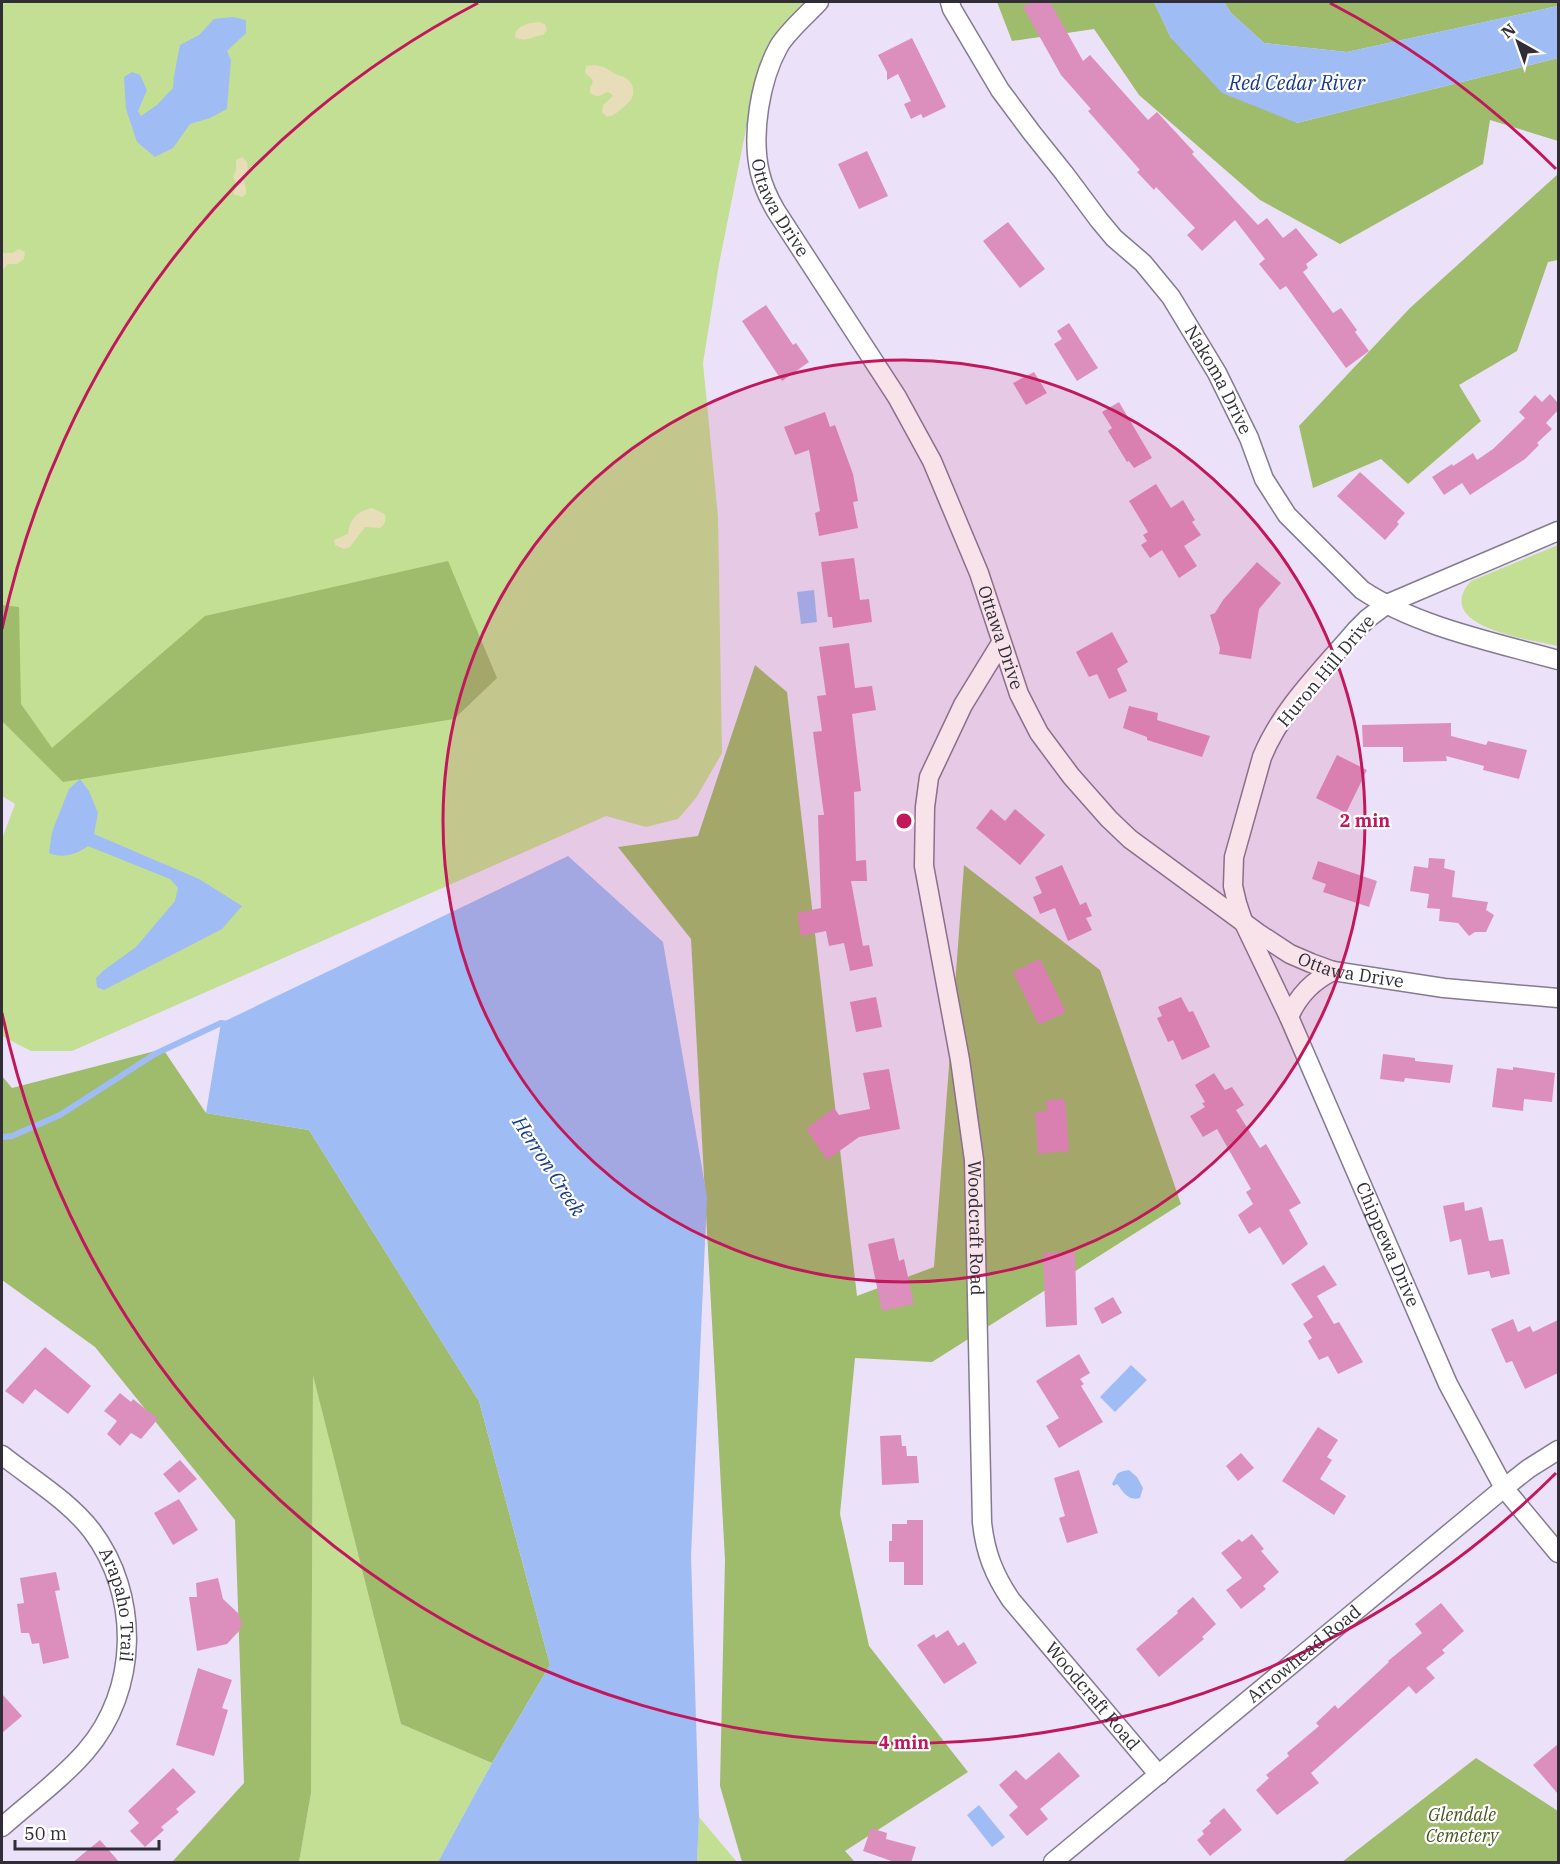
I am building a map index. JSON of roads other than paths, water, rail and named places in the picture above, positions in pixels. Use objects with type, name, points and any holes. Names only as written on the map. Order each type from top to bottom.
[{"type":"street","name":"Ottawa Drive","points":[[819,2],[780,44],[764,84],[759,106],[757,142],[759,171],[763,185],[776,211],[897,397],[932,461],[979,573],[1019,694],[1054,755],[1089,798],[1130,839],[1290,954],[1333,971],[1444,988],[1558,998]]},
{"type":"street","name":"Nakoma Drive","points":[[950,2],[975,50],[1000,90],[1032,133],[1114,238],[1143,263],[1176,304],[1217,373],[1245,430],[1264,479],[1287,515],[1362,590],[1388,604],[1443,627],[1558,660]]},
{"type":"street","name":"Huron Hill Drive","points":[[1243,921],[1233,886],[1234,857],[1262,757],[1283,717],[1356,630],[1388,604],[1558,531]]},
{"type":"street","name":"Woodcraft Road","points":[[1001,643],[963,705],[929,777],[924,834],[924,866],[960,1060],[974,1160],[984,1538],[993,1569],[1011,1599],[1159,1775]]},
{"type":"street","name":"Chippewa Drive","points":[[1243,921],[1289,1017],[1448,1384],[1504,1488],[1558,1552]]},
{"type":"street","points":[[1289,1017],[1306,989],[1333,971]]},
{"type":"street","name":"Arrowhead Road","points":[[1053,1863],[1504,1488],[1558,1450]]},
{"type":"street","name":"Arapaho Trail","points":[[2,1455],[63,1502],[92,1532],[104,1549],[117,1578],[125,1608],[127,1651],[119,1693],[111,1713],[88,1749],[2,1827]]},
{"type":"water","name":"Red Cedar River","points":[[1154,2],[1224,2],[1231,13],[1264,43],[1347,52],[1558,6],[1558,58],[1297,123],[1222,93],[1171,38]]},
{"type":"water","points":[[233,17],[246,20],[246,33],[227,51],[231,60],[227,109],[210,118],[190,124],[173,148],[155,157],[137,142],[126,109],[124,77],[132,72],[140,75],[147,90],[138,111],[141,116],[157,105],[173,88],[180,45],[199,35],[214,19]]},
{"type":"water","points":[[814,590],[817,622],[801,624],[797,592]]},
{"type":"water","points":[[80,779],[89,791],[98,813],[94,834],[199,879],[242,906],[222,929],[104,990],[97,987],[96,978],[136,947],[175,901],[178,888],[170,879],[88,846],[70,855],[59,856],[49,853],[52,832],[69,789]]},
{"type":"water","points":[[568,856],[663,942],[707,1197],[691,1556],[699,1817],[697,1862],[438,1862],[492,1763],[550,1665],[479,1401],[309,1130],[206,1113],[221,1023]]},
{"type":"water","points":[[1131,1365],[1147,1380],[1115,1412],[1100,1397]]},
{"type":"water","points":[[1129,1470],[1137,1477],[1143,1488],[1140,1498],[1129,1497],[1117,1484],[1114,1486],[1112,1484],[1119,1473]]},
{"type":"water","points":[[979,1805],[1005,1837],[992,1847],[967,1815]]},
{"type":"waterway","name":"Herron Creek","points":[[2,1137],[12,1136],[60,1115],[155,1054],[221,1023],[229,1024]]},
{"type":"park label","name":"Glendale Cemetery","points":[[1462,1825]]}]
